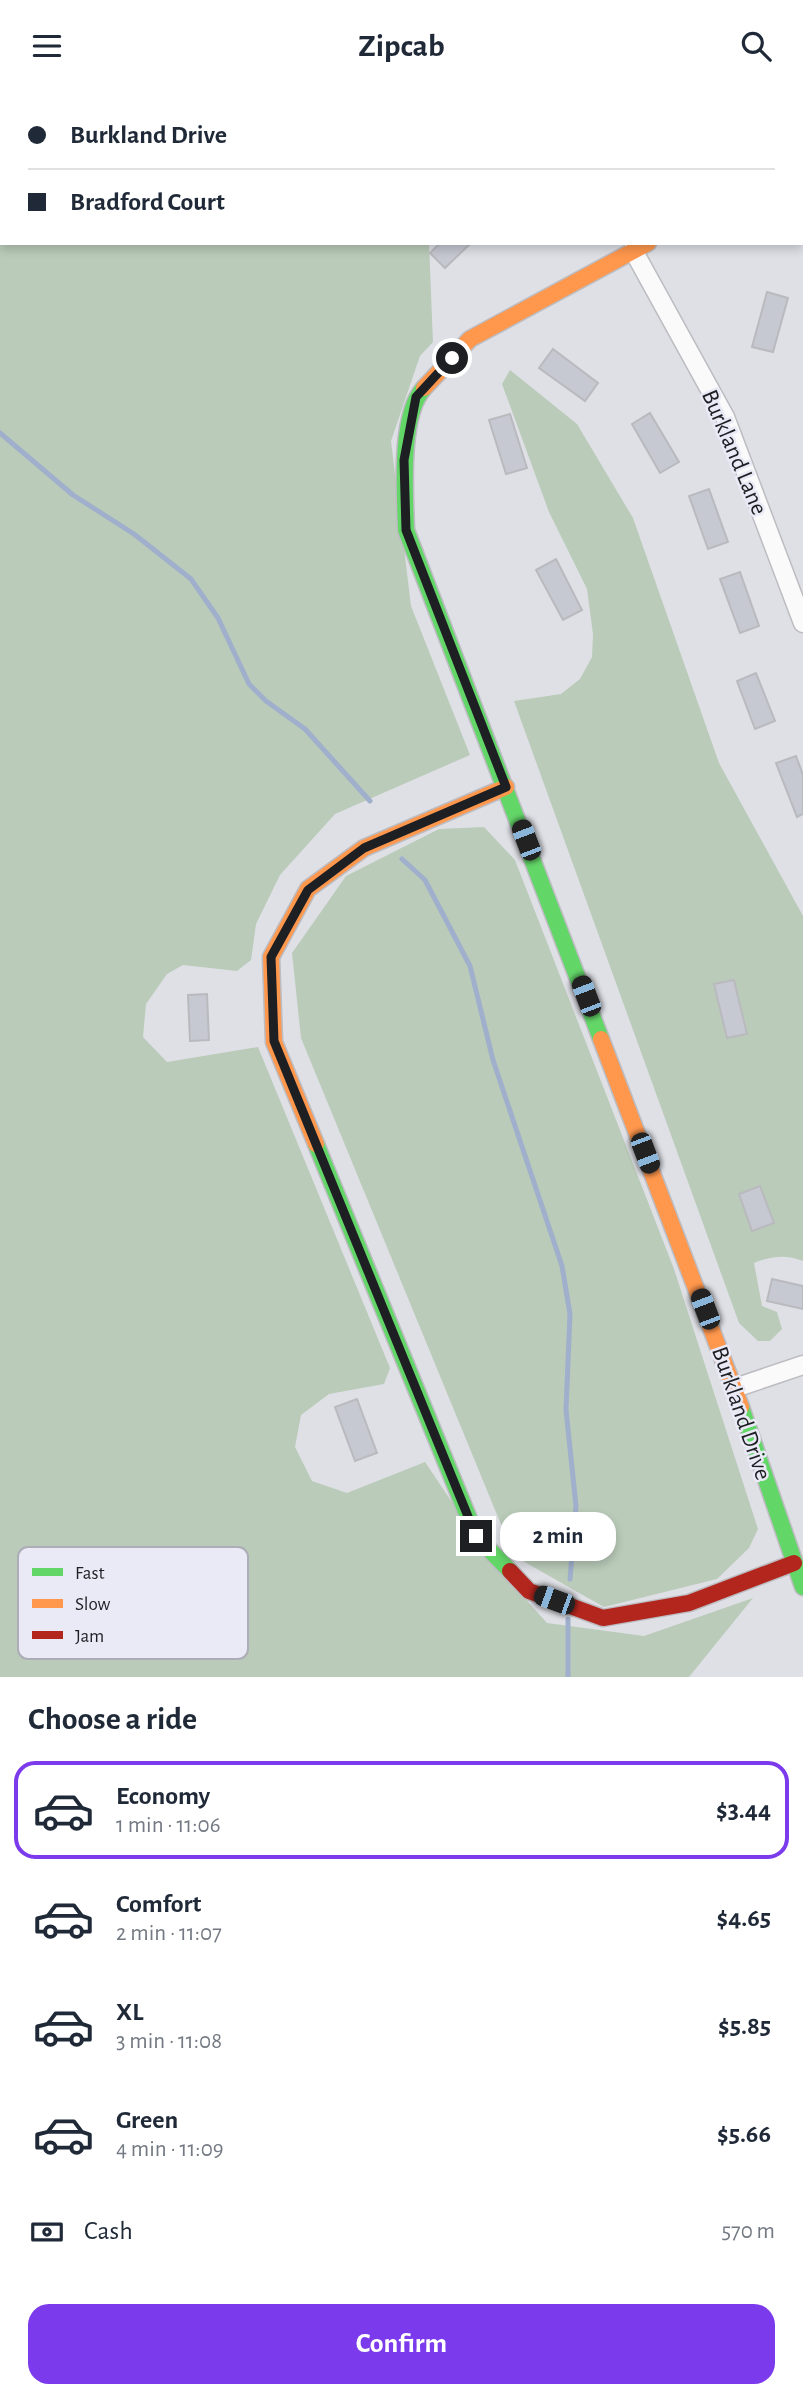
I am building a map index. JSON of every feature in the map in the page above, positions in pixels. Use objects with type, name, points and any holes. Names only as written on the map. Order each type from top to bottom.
[{"type":"street","name":"Burkland Lane","points":[[641,247],[725,417],[803,623]]},
{"type":"street","name":"Burkland Drive","points":[[641,247],[470,339],[416,397],[404,460],[406,530],[735,1388],[803,1587]]},
{"type":"street","points":[[506,787],[364,848],[308,890],[271,957],[274,1041],[476,1536],[529,1591],[603,1618],[689,1603],[794,1563]]},
{"type":"street","points":[[735,1388],[803,1364]]},
{"type":"green space","points":[[0,245],[429,245],[433,342],[420,356],[391,441],[411,606],[470,755],[335,814],[280,875],[256,924],[251,960],[237,971],[183,965],[167,974],[146,1004],[143,1037],[167,1062],[258,1047],[390,1368],[384,1384],[329,1394],[301,1415],[295,1447],[312,1481],[347,1493],[425,1462],[493,1563],[547,1623],[644,1636],[753,1598],[689,1677],[0,1677]]},
{"type":"green space","points":[[510,370],[577,424],[633,518],[719,763],[803,916],[803,1261],[778,1257],[754,1263],[762,1306],[777,1312],[782,1329],[770,1341],[758,1341],[739,1323],[514,701],[561,694],[580,679],[592,657],[593,634],[587,589],[549,512],[502,384]]},
{"type":"green space","points":[[484,827],[515,860],[674,1269],[758,1529],[749,1548],[717,1579],[604,1607],[514,1556],[301,1038],[292,953],[346,876],[439,829]]},
{"type":"building","points":[[438,245],[469,245],[445,268],[430,253]]},
{"type":"building","points":[[767,292],[788,298],[773,352],[752,347]]},
{"type":"building","points":[[553,349],[598,383],[585,401],[539,368]]},
{"type":"building","points":[[650,413],[679,462],[660,473],[632,424]]},
{"type":"building","points":[[510,414],[527,468],[506,474],[489,420]]},
{"type":"building","points":[[709,489],[728,542],[708,549],[689,496]]},
{"type":"building","points":[[556,559],[582,610],[563,620],[536,570]]},
{"type":"building","points":[[740,572],[759,626],[740,633],[720,579]]},
{"type":"building","points":[[756,673],[775,721],[755,729],[737,681]]},
{"type":"building","points":[[796,756],[803,775],[803,814],[797,817],[776,763]]},
{"type":"building","points":[[734,980],[747,1034],[727,1038],[714,984]]},
{"type":"building","points":[[207,994],[209,1040],[190,1041],[188,995]]},
{"type":"building","points":[[760,1186],[774,1223],[752,1231],[739,1194]]},
{"type":"building","points":[[772,1279],[803,1286],[803,1309],[767,1301]]},
{"type":"building","points":[[357,1399],[377,1453],[355,1461],[335,1407]]},
{"type":"waterway","points":[[0,433],[73,495],[134,534],[191,579],[218,618],[249,684],[266,701],[305,729],[370,801]]},
{"type":"waterway","points":[[402,859],[425,880],[470,966],[493,1060],[562,1266],[570,1314],[566,1410],[576,1506],[570,1579]]},
{"type":"waterway","points":[[568,1619],[568,1677]]},
{"type":"traffic: fast","points":[[424,388],[416,400],[407,435],[406,530],[601,1039]]},
{"type":"traffic: fast","points":[[316,1144],[476,1536],[510,1571]]},
{"type":"traffic: fast","points":[[741,1407],[803,1587]]},
{"type":"traffic: slow","points":[[424,388],[470,339],[644,245]]},
{"type":"traffic: slow","points":[[316,1144],[274,1042],[271,957],[308,889],[364,848],[506,787]]},
{"type":"traffic: slow","points":[[601,1039],[741,1407]]},
{"type":"traffic: jam","points":[[510,1571],[529,1591],[603,1618],[689,1603],[794,1563]]},
{"type":"route","points":[[452,358],[416,397],[404,460],[406,530],[506,787],[364,848],[308,890],[271,957],[274,1041],[476,1536]]}]
